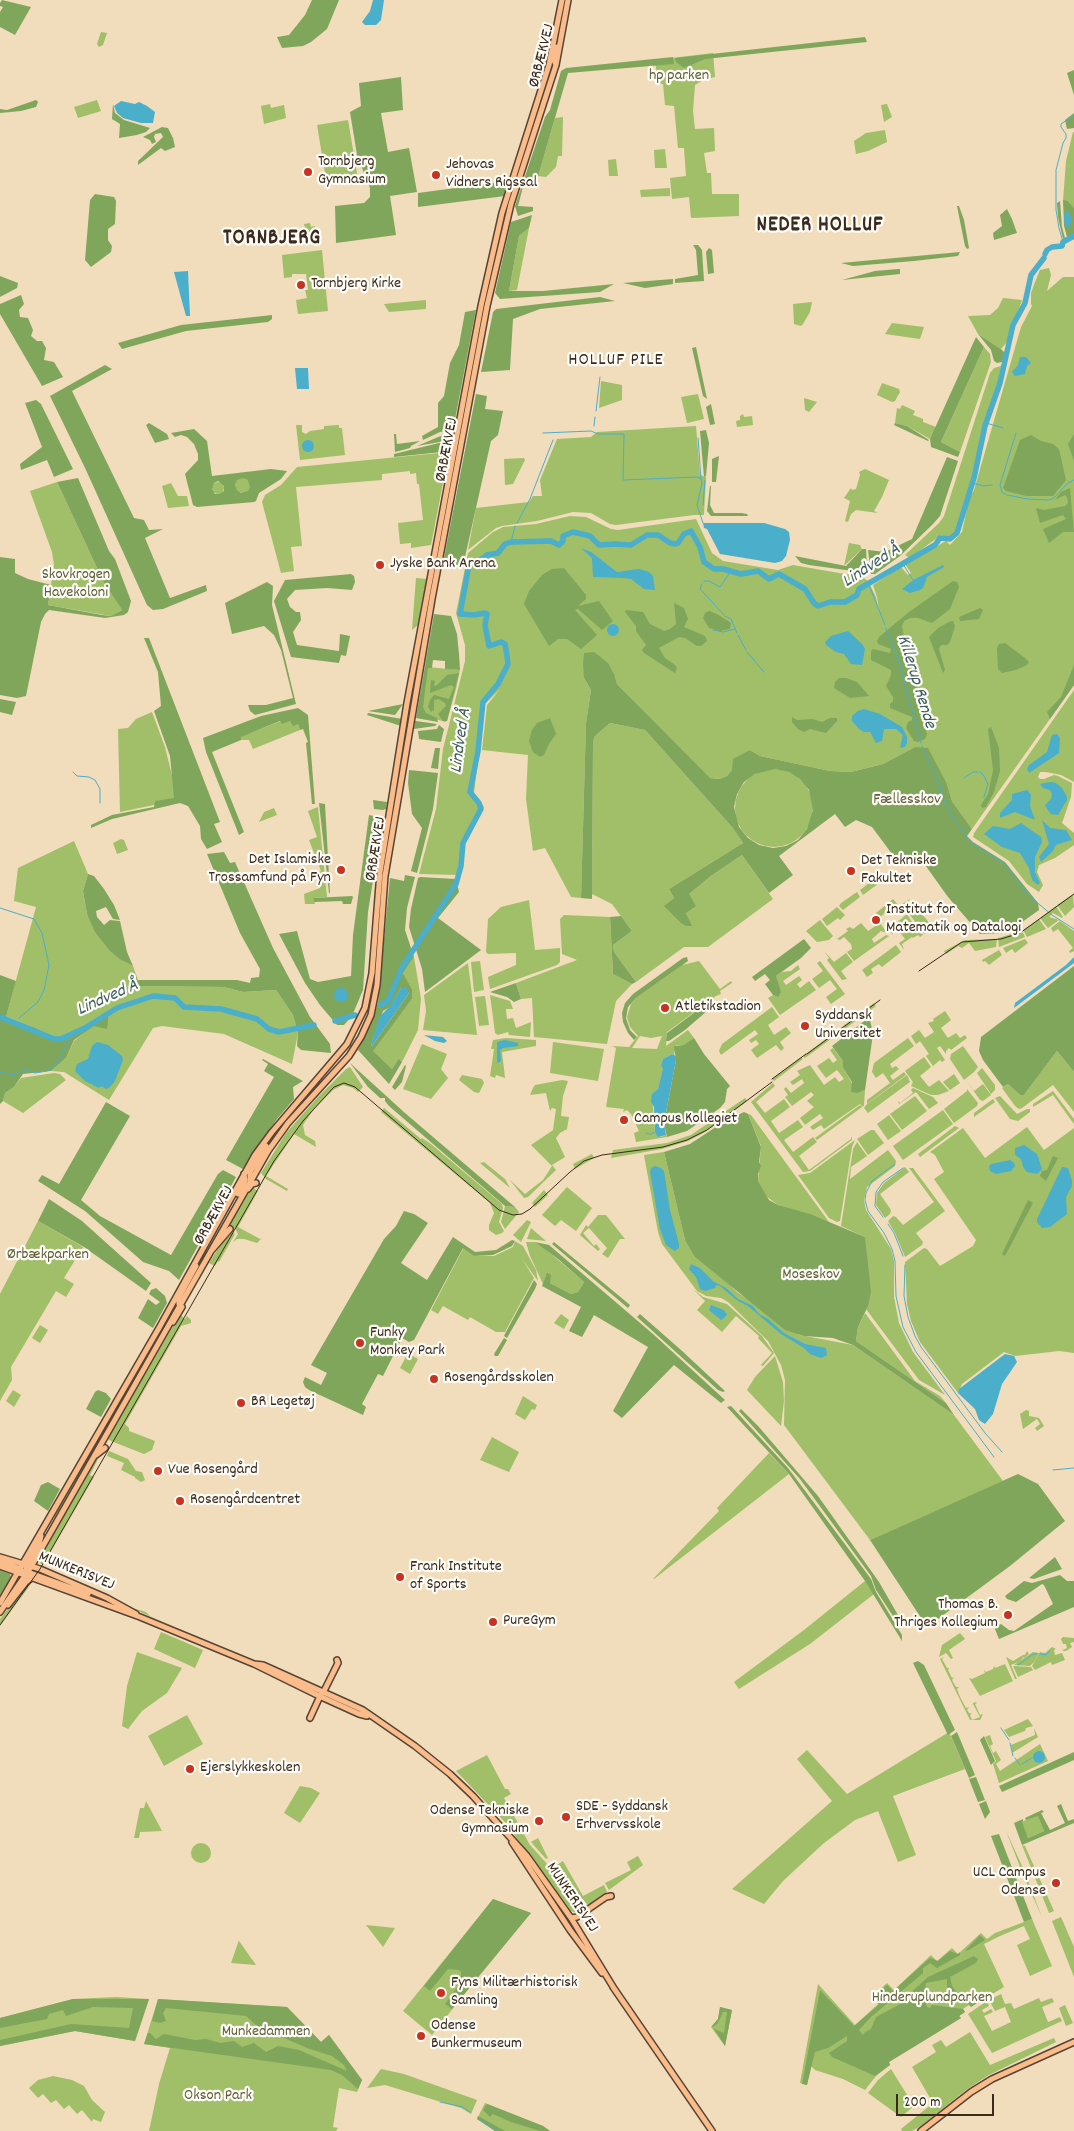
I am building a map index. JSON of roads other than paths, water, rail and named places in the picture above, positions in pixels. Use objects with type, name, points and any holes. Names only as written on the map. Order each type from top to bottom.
[{"type":"main road","name":"ØRBÆKVEJ","points":[[23,1569],[39,1544],[42,1531],[48,1519],[244,1174],[272,1132],[347,1044],[368,999],[372,973],[380,872],[420,633],[491,262],[502,213],[538,106],[558,25],[562,0]]},
{"type":"main road","name":"ØRBÆKVEJ","points":[[181,1306],[209,1252],[278,1135],[348,1056],[361,1037],[371,1015],[377,985],[385,876],[412,716],[494,268],[511,204],[556,65],[568,0]]},
{"type":"main road","points":[[556,65],[554,60],[560,32],[558,25]]},
{"type":"main road","points":[[546,97],[553,65],[550,60]]},
{"type":"main road","points":[[412,716],[411,706],[422,644],[420,633]]},
{"type":"main road","points":[[250,1180],[250,1172],[270,1139],[272,1132]]},
{"type":"main road","points":[[233,1210],[236,1198],[244,1182],[244,1174]]},
{"type":"main road","points":[[233,1210],[240,1203],[250,1185],[256,1184]]},
{"type":"main road","points":[[209,1252],[215,1248],[230,1229]]},
{"type":"main road","points":[[0,1614],[3,1603],[23,1569],[85,1469],[159,1340],[168,1330],[181,1306],[179,1297],[202,1255],[204,1245]]},
{"type":"main road","points":[[159,1340],[162,1330],[176,1304],[175,1298]]},
{"type":"main road","points":[[99,1445],[98,1440],[119,1396]]},
{"type":"main road","points":[[85,1469],[100,1451],[106,1448]]},
{"type":"main road","points":[[23,1569],[48,1519]]},
{"type":"main road","name":"MUNKERISVEJ","points":[[0,1557],[23,1569],[107,1598],[140,1617]]},
{"type":"main road","points":[[0,1562],[23,1569]]},
{"type":"main road","name":"MUNKERISVEJ","points":[[0,1566],[23,1569],[32,1577],[140,1617],[254,1664],[280,1678],[355,1706],[388,1726],[432,1759],[473,1796],[527,1856],[571,1918],[615,1990]]},
{"type":"main road","points":[[0,1614],[32,1577]]},
{"type":"main road","points":[[310,1718],[338,1663],[337,1660]]},
{"type":"main road","name":"MUNKERISVEJ","points":[[254,1664],[263,1665],[359,1714],[369,1716]]},
{"type":"main road","name":"MUNKERISVEJ","points":[[500,1826],[570,1930],[615,1990],[712,2131]]},
{"type":"main road","points":[[542,1887],[571,1925],[578,1929]]},
{"type":"main road","points":[[571,1918],[577,1917],[606,1897],[611,1896]]},
{"type":"main road","points":[[570,1930],[576,1931],[594,1954]]},
{"type":"main road","points":[[921,2131],[992,2079],[1074,2038]]},
{"type":"main road","points":[[1025,2063],[1074,2042]]},
{"type":"water","points":[[373,0],[384,0],[381,20],[376,25],[365,25],[362,22],[370,11]]},
{"type":"water","points":[[121,101],[135,104],[139,102],[147,106],[155,112],[153,123],[141,123],[123,118],[117,113],[114,106]]},
{"type":"water","points":[[1069,211],[1072,222],[1068,228],[1065,225],[1064,218],[1065,212]]},
{"type":"water","points":[[188,271],[190,316],[186,316],[174,272]]},
{"type":"water","points":[[1020,357],[1026,357],[1031,363],[1027,366],[1025,374],[1015,376],[1012,372],[1018,365]]},
{"type":"water","points":[[295,368],[308,368],[309,389],[297,389]]},
{"type":"water","points":[[308,440],[314,446],[308,452],[302,446]]},
{"type":"water","points":[[703,523],[764,523],[785,529],[789,532],[790,540],[786,556],[782,561],[775,563],[720,554],[707,529],[704,528]]},
{"type":"water","points":[[581,548],[591,552],[617,572],[639,569],[649,572],[653,576],[655,590],[644,589],[631,579],[593,577],[592,558]]},
{"type":"water","points":[[943,565],[944,567],[927,577],[923,588],[920,590],[910,593],[902,589],[915,579]]},
{"type":"water","points":[[613,624],[619,630],[613,636],[607,630]]},
{"type":"water","points":[[848,631],[865,649],[862,665],[851,664],[844,654],[836,652],[826,645],[825,642],[831,636]]},
{"type":"water","points":[[864,709],[880,714],[902,727],[907,737],[905,747],[900,748],[903,735],[896,729],[884,729],[882,741],[876,743],[870,732],[864,732],[859,729],[852,721],[852,716]]},
{"type":"water","points":[[1057,734],[1060,738],[1059,753],[1029,773],[1027,769],[1029,765],[1047,752],[1052,735]]},
{"type":"water","points":[[1056,783],[1062,788],[1067,797],[1058,815],[1051,814],[1047,809],[1045,805],[1051,799],[1052,794],[1050,790],[1043,788],[1040,784]]},
{"type":"water","points":[[1027,790],[1031,795],[1030,806],[1035,820],[1015,812],[1000,818],[1000,813],[1012,800],[1012,794]]},
{"type":"water","points":[[1042,820],[1050,828],[1066,830],[1072,840],[1056,845],[1053,851],[1041,862],[1039,857],[1049,844]]},
{"type":"water","points":[[1021,823],[1041,837],[1042,842],[1035,857],[1035,872],[1040,883],[1038,885],[1032,880],[1029,868],[1020,853],[1002,847],[984,834],[993,826],[1010,829]]},
{"type":"water","points":[[1074,957],[1074,963],[1014,1008],[1015,1003]]},
{"type":"water","points":[[406,987],[409,993],[372,1046],[380,1016],[390,1006],[401,988]]},
{"type":"water","points":[[341,988],[346,990],[348,995],[346,1000],[341,1002],[336,1000],[334,995],[336,990]]},
{"type":"water","points":[[424,1035],[443,1037],[447,1041],[444,1043],[435,1041]]},
{"type":"water","points":[[505,1040],[518,1043],[518,1046],[500,1050],[501,1061],[497,1063],[497,1042]]},
{"type":"water","points":[[97,1042],[108,1045],[122,1056],[123,1060],[115,1081],[106,1089],[101,1086],[99,1088],[85,1081],[75,1071],[77,1064],[88,1059],[92,1046]]},
{"type":"water","points":[[672,1054],[676,1056],[676,1060],[664,1123],[666,1135],[658,1137],[655,1132],[654,1107],[651,1102],[652,1094],[658,1089],[663,1069],[661,1065],[663,1059]]},
{"type":"water","points":[[1024,1145],[1037,1154],[1042,1169],[1037,1174],[1027,1172],[1023,1167],[1021,1159],[1015,1155],[1015,1148]]},
{"type":"water","points":[[1010,1160],[1015,1166],[1011,1171],[996,1174],[990,1171],[989,1166],[991,1164]]},
{"type":"water","points":[[655,1166],[664,1171],[670,1210],[679,1244],[679,1248],[675,1251],[666,1245],[660,1229],[650,1172],[651,1168]]},
{"type":"water","points":[[1062,1167],[1068,1168],[1072,1181],[1072,1186],[1066,1197],[1067,1214],[1050,1227],[1042,1228],[1037,1219]]},
{"type":"water","points":[[691,1264],[700,1268],[714,1282],[726,1288],[738,1299],[753,1306],[759,1314],[784,1333],[805,1344],[826,1348],[827,1355],[821,1358],[810,1354],[804,1348],[781,1334],[748,1306],[738,1301],[720,1286],[716,1285],[715,1288],[705,1291],[700,1289],[696,1277],[689,1269]]},
{"type":"water","points":[[711,1305],[724,1310],[727,1315],[721,1320],[709,1310]]},
{"type":"water","points":[[1005,1354],[1014,1356],[1017,1362],[1002,1384],[993,1414],[985,1424],[979,1420],[975,1409],[958,1393],[959,1389]]},
{"type":"water","points":[[1041,1751],[1044,1752],[1044,1762],[1037,1763],[1034,1762],[1033,1755],[1034,1752]]},
{"type":"waterway","points":[[1063,242],[1056,210],[1056,170],[1066,138],[1061,124],[1074,115]]},
{"type":"waterway","name":"Lindved Å","points":[[1045,254],[1047,250],[1052,247],[1062,246],[1063,242],[1074,236]]},
{"type":"waterway","name":"Lindved Å","points":[[381,1005],[388,1001],[403,966],[456,884],[461,866],[463,843],[481,809],[479,803],[470,792],[478,751],[483,702],[498,684],[508,664],[505,644],[501,642],[489,646],[485,625],[487,614],[460,614],[469,565],[487,555],[498,553],[505,544],[511,542],[551,541],[559,545],[563,541],[563,536],[573,532],[590,536],[599,545],[631,545],[647,535],[658,535],[675,544],[678,543],[684,534],[691,531],[700,547],[704,562],[714,569],[723,569],[741,574],[758,571],[769,579],[779,574],[805,589],[818,606],[830,602],[845,602],[857,595],[859,589],[935,545],[940,538],[950,539],[957,533],[974,478],[985,426],[1000,383],[1013,325],[1025,303],[1031,275],[1044,258]]},
{"type":"waterway","points":[[596,411],[600,377]]},
{"type":"waterway","points":[[594,426],[595,417]]},
{"type":"waterway","points":[[986,423],[1003,428]]},
{"type":"waterway","points":[[543,433],[591,431],[598,434],[624,434],[623,480],[698,477],[702,483],[697,505],[703,523]]},
{"type":"waterway","points":[[1016,433],[1000,485],[1002,492],[1007,495],[1027,499],[1049,500],[1054,498],[1068,483],[1074,480]]},
{"type":"waterway","points":[[698,438],[701,479]]},
{"type":"waterway","points":[[517,523],[530,499],[553,440]]},
{"type":"waterway","points":[[703,505],[705,480]]},
{"type":"waterway","points":[[973,483],[983,486],[992,485]]},
{"type":"waterway","points":[[511,542],[515,526]]},
{"type":"waterway","points":[[903,564],[913,580]]},
{"type":"waterway","points":[[704,581],[709,581],[720,587],[731,571]]},
{"type":"waterway","points":[[702,584],[700,589],[724,615]]},
{"type":"waterway","name":"Killerup Rende","points":[[869,585],[885,625]]},
{"type":"waterway","points":[[725,616],[731,619],[737,633]]},
{"type":"waterway","name":"Killerup Rende","points":[[886,628],[899,662],[921,743]]},
{"type":"waterway","points":[[713,630],[723,632],[735,629]]},
{"type":"waterway","points":[[738,635],[746,650]]},
{"type":"waterway","points":[[747,652],[764,672]]},
{"type":"waterway","name":"Killerup Rende","points":[[922,746],[940,785],[949,811],[971,843],[1004,863],[1028,895],[1052,915],[1074,929]]},
{"type":"waterway","points":[[73,772],[77,776],[89,777],[95,780],[100,789],[100,803]]},
{"type":"waterway","points":[[964,778],[973,772],[978,772]]},
{"type":"waterway","points":[[980,772],[988,784],[984,797]]},
{"type":"waterway","points":[[0,908],[34,919],[42,933],[49,965],[44,990],[38,1002],[19,1018]]},
{"type":"waterway","name":"Lindved Å","points":[[0,1017],[54,1039],[61,1039],[85,1028],[117,1008],[153,996],[175,998],[184,1007],[221,1009],[257,1019],[269,1029],[279,1032],[314,1025]]},
{"type":"waterway","name":"Lindved Å","points":[[335,1021],[355,1015]]},
{"type":"waterway","points":[[0,1072],[13,1075],[26,1070],[35,1073],[47,1071],[54,1067],[71,1035]]},
{"type":"waterway","points":[[651,1134],[655,1132]]},
{"type":"waterway","points":[[646,1133],[650,1134]]},
{"type":"waterway","points":[[895,1164],[872,1181],[865,1200],[868,1211],[884,1233],[892,1249],[895,1261],[896,1296],[903,1327],[916,1352],[994,1457]]},
{"type":"waterway","points":[[883,1217],[875,1206],[876,1192],[883,1182],[903,1168]]},
{"type":"waterway","points":[[888,1224],[894,1233],[903,1256]]},
{"type":"waterway","points":[[905,1265],[904,1296],[908,1317],[915,1336],[921,1347],[985,1433],[1002,1452]]},
{"type":"waterway","points":[[1053,1470],[1074,1468]]},
{"type":"waterway","points":[[1040,1654],[1046,1655],[1050,1651]]},
{"type":"waterway","points":[[1018,1665],[1033,1654],[1037,1654]]},
{"type":"waterway","points":[[1001,1728],[1009,1740]]},
{"type":"waterway","points":[[1010,1743],[1013,1756]]},
{"type":"waterway","points":[[1015,1758],[1020,1765]]},
{"type":"waterway","points":[[1022,1764],[1032,1758]]},
{"type":"waterway","points":[[440,2102],[463,2107],[470,2112]]},
{"type":"waterway","points":[[480,2120],[497,2131]]},
{"type":"tram line","points":[[919,971],[962,942],[1001,939],[1020,933],[1074,894]]},
{"type":"tram line","points":[[807,1054],[880,1000]]},
{"type":"tram line","points":[[772,1079],[806,1054]]},
{"type":"tram line","points":[[0,1625],[40,1569],[274,1161],[303,1121],[334,1087],[344,1083],[355,1087],[499,1210],[513,1215],[522,1214],[530,1209],[584,1161],[602,1155],[663,1147],[687,1140],[707,1130],[772,1082]]},
{"type":"place","name":"Tornbjerg Gymnasium","points":[[308,172]]},
{"type":"place","name":"Jehovas Vidners Rigssal","points":[[436,175]]},
{"type":"place","name":"Tornbjerg Kirke","points":[[301,285]]},
{"type":"place","name":"Jyske Bank Arena","points":[[380,565]]},
{"type":"place","name":"Det Islamiske Trossamfund på Fyn","points":[[341,870]]},
{"type":"place","name":"Det Tekniske Fakultet","points":[[851,871]]},
{"type":"place","name":"Institut for Matematik og Datalogi","points":[[876,920]]},
{"type":"place","name":"Atletikstadion","points":[[665,1008]]},
{"type":"place","name":"Syddansk Universitet","points":[[805,1026]]},
{"type":"place","name":"Campus Kollegiet","points":[[624,1120]]},
{"type":"place","name":"Funky Monkey Park","points":[[360,1343]]},
{"type":"place","name":"Rosengårdsskolen","points":[[434,1379]]},
{"type":"place","name":"BR Legetøj","points":[[241,1403]]},
{"type":"place","name":"Vue Rosengård","points":[[158,1471]]},
{"type":"place","name":"Rosengårdcentret","points":[[180,1501]]},
{"type":"place","name":"Frank Institute of Sports","points":[[400,1577]]},
{"type":"place","name":"Thomas B. Thriges Kollegium","points":[[1008,1615]]},
{"type":"place","name":"PureGym","points":[[493,1622]]},
{"type":"place","name":"Ejerslykkeskolen","points":[[190,1769]]},
{"type":"place","name":"SDE - Syddansk Erhvervsskole","points":[[566,1817]]},
{"type":"place","name":"Odense Tekniske Gymnasium","points":[[539,1821]]},
{"type":"place","name":"UCL Campus Odense","points":[[1056,1883]]},
{"type":"place","name":"Fyns Militærhistorisk Samling","points":[[441,1993]]},
{"type":"place","name":"Odense Bunkermuseum","points":[[421,2036]]},
{"type":"district","name":"NEDER HOLLUF","points":[[820,227]]},
{"type":"district","name":"TORNBJERG","points":[[272,240]]},
{"type":"district","name":"HOLLUF PILE","points":[[616,362]]},
{"type":"park label","name":"hp parken","points":[[679,77]]},
{"type":"park label","name":"Skovkrogen Havekoloni","points":[[76,585]]},
{"type":"park label","name":"Fællesskov","points":[[907,801]]},
{"type":"park label","name":"Ørbækparken","points":[[48,1256]]},
{"type":"park label","name":"Moseskov","points":[[811,1276]]},
{"type":"park label","name":"Hinderuplundparken","points":[[932,1999]]},
{"type":"park label","name":"Munkedammen","points":[[266,2033]]},
{"type":"park label","name":"Okson Park","points":[[218,2097]]}]
